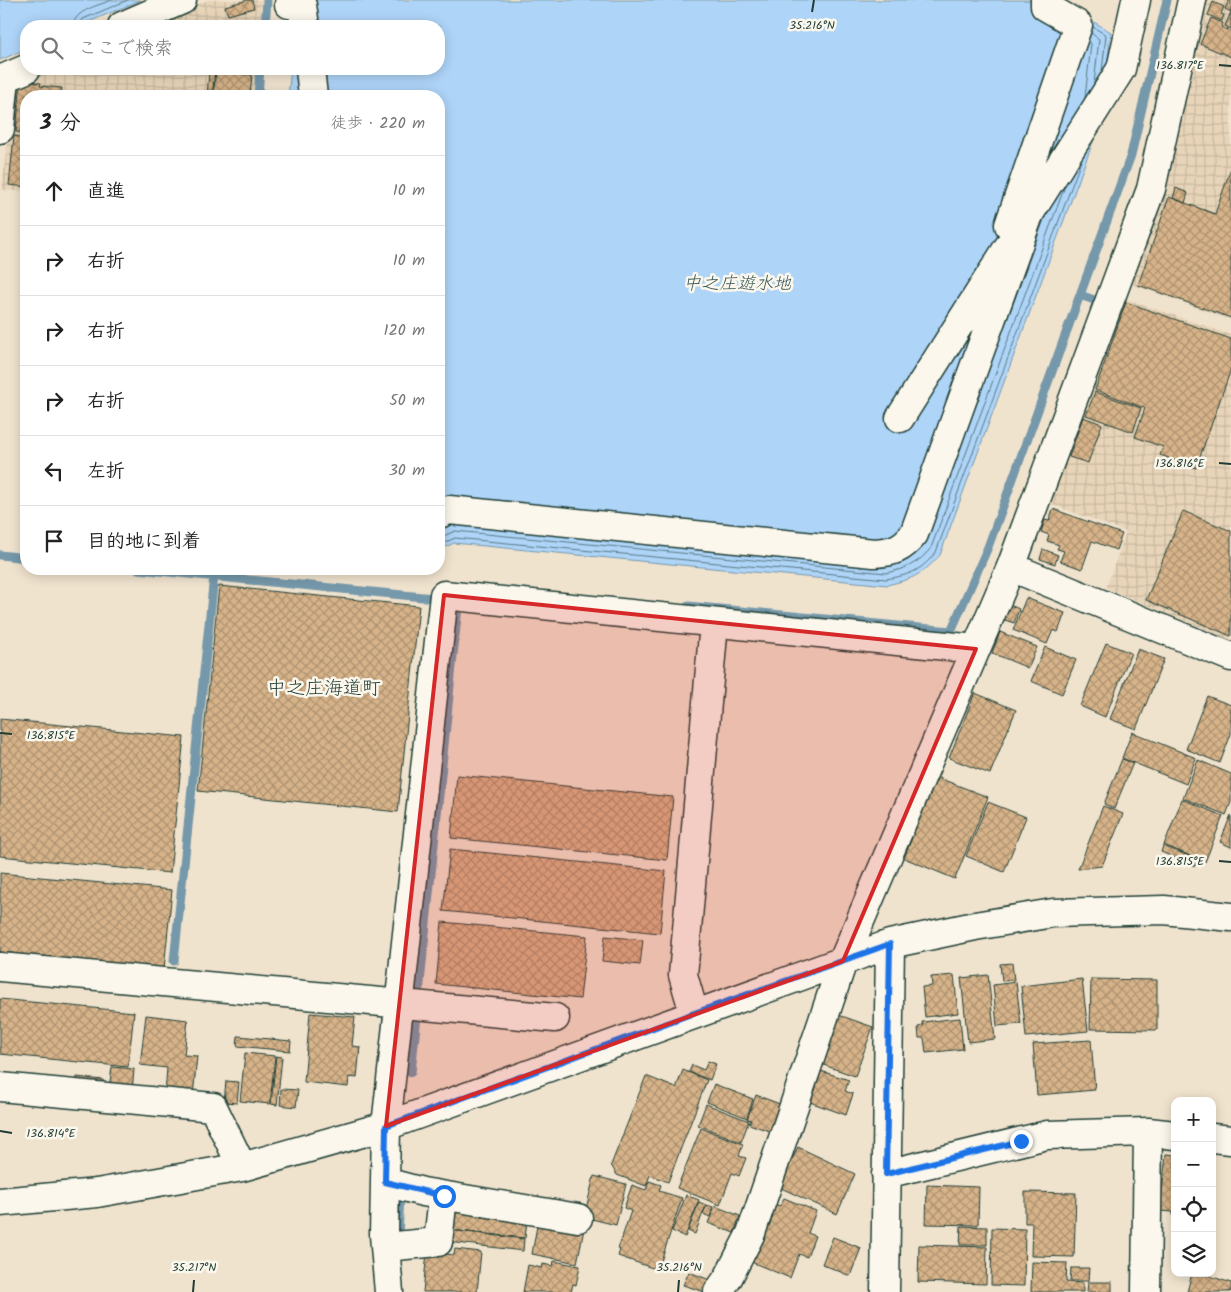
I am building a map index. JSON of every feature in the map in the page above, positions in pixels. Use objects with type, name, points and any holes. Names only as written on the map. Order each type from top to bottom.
[{"type":"street","points":[[136,20],[182,0]]},
{"type":"street","points":[[995,268],[1078,25],[1045,6],[1044,0]]},
{"type":"street","points":[[900,418],[1121,69],[1136,0]]},
{"type":"street","points":[[718,1292],[728,1278],[751,1233],[843,961],[1011,567],[1152,189],[1192,0]]},
{"type":"street","points":[[289,4],[302,5],[304,20]]},
{"type":"street","points":[[311,75],[312,90]]},
{"type":"street","points":[[0,129],[10,76]]},
{"type":"street","points":[[445,512],[449,510],[874,553],[892,552],[904,545],[914,534],[1030,212]]},
{"type":"street","points":[[1011,567],[1231,657]]},
{"type":"street","points":[[389,1292],[385,1247],[386,1126],[444,595],[976,649]]},
{"type":"street","points":[[694,1013],[683,975],[714,622]]},
{"type":"street","points":[[0,1202],[97,1193],[242,1167],[386,1126],[694,1013],[890,944],[975,926],[1053,913],[1164,910],[1231,917]]},
{"type":"street","points":[[885,1292],[890,944]]},
{"type":"street","points":[[0,966],[398,1005],[555,1018]]},
{"type":"street","points":[[0,1087],[212,1107],[242,1167]]},
{"type":"street","points":[[886,1174],[1047,1135],[1148,1132],[1171,1135]]},
{"type":"street","points":[[1146,1292],[1148,1132]]},
{"type":"street","points":[[1216,1138],[1231,1140]]},
{"type":"street","points":[[385,1182],[444,1196],[578,1218]]},
{"type":"street","points":[[385,1247],[438,1242],[444,1196]]},
{"type":"highlighted area","points":[[444,595],[976,649],[843,961],[386,1126]]},
{"type":"shaded area","points":[[208,0],[262,0],[260,20],[160,20]]},
{"type":"shaded area","points":[[1206,0],[1231,0],[1231,320],[1129,283],[1167,185]]},
{"type":"shaded area","points":[[32,75],[255,75],[254,90],[20,90],[20,192],[2,190],[13,83]]},
{"type":"shaded area","points":[[1124,298],[1231,335],[1231,640],[1106,588],[1126,532],[1048,503]]},
{"type":"water","points":[[0,0],[141,0],[93,20],[20,20],[20,52],[0,60]]},
{"type":"water","name":"中之庄遊水地","points":[[310,0],[1056,0],[1111,32],[1101,120],[940,555],[928,567],[916,575],[904,581],[887,585],[454,543],[445,547],[445,90],[289,90],[290,75],[445,75],[445,20],[298,20]]},
{"type":"building","points":[[252,0],[254,8],[228,15],[225,6]]},
{"type":"building","points":[[1229,0],[1231,0],[1231,12],[1225,9]]},
{"type":"building","points":[[1213,2],[1224,7],[1221,14],[1224,15],[1222,21],[1208,15]]},
{"type":"building","points":[[1231,12],[1231,29],[1225,26]]},
{"type":"building","points":[[1211,18],[1223,23],[1221,27],[1231,31],[1231,57],[1200,44]]},
{"type":"building","points":[[209,75],[215,75],[213,90],[207,90]]},
{"type":"building","points":[[216,75],[252,75],[251,90],[214,90]]},
{"type":"building","points":[[21,81],[41,83],[40,86],[62,88],[62,90],[20,90]]},
{"type":"building","points":[[20,91],[20,132],[16,132]]},
{"type":"building","points":[[14,136],[20,137],[20,186],[9,185]]},
{"type":"building","points":[[1231,168],[1231,318],[1138,285],[1169,197],[1215,214]]},
{"type":"building","points":[[1176,188],[1188,193],[1185,203],[1173,198]]},
{"type":"building","points":[[1126,302],[1231,339],[1231,369],[1196,468],[1160,455],[1163,447],[1135,437],[1145,408],[1095,390]]},
{"type":"building","points":[[1095,392],[1141,408],[1133,432],[1086,415]]},
{"type":"building","points":[[1083,417],[1102,424],[1088,463],[1069,457]]},
{"type":"building","points":[[1053,509],[1122,534],[1116,550],[1092,541],[1082,569],[1060,561],[1064,551],[1057,549],[1059,545],[1047,541],[1049,535],[1041,532],[1045,520],[1049,521]]},
{"type":"building","points":[[1183,511],[1231,531],[1231,636],[1146,600]]},
{"type":"building","points":[[1043,549],[1058,555],[1055,564],[1040,559]]},
{"type":"building","points":[[219,586],[419,606],[398,812],[198,791]]},
{"type":"building","points":[[1026,598],[1065,613],[1058,632],[1053,630],[1047,644],[1013,630]]},
{"type":"building","points":[[1008,604],[1019,609],[1014,623],[1002,619]]},
{"type":"building","points":[[1000,632],[1037,647],[1028,668],[992,653]]},
{"type":"building","points":[[1106,643],[1131,653],[1105,717],[1080,706]]},
{"type":"building","points":[[1045,647],[1076,660],[1062,694],[1031,681]]},
{"type":"building","points":[[1138,649],[1164,659],[1136,729],[1110,719]]},
{"type":"building","points":[[975,693],[1016,710],[990,774],[949,758]]},
{"type":"building","points":[[1207,696],[1231,705],[1231,734],[1220,763],[1186,749]]},
{"type":"building","points":[[0,719],[184,737],[170,873],[0,856]]},
{"type":"building","points":[[1132,732],[1196,758],[1186,784],[1122,758]]},
{"type":"building","points":[[1122,759],[1133,763],[1114,809],[1104,804]]},
{"type":"building","points":[[1198,760],[1231,774],[1231,802],[1226,815],[1183,798]]},
{"type":"building","points":[[457,775],[673,797],[667,860],[451,838]]},
{"type":"building","points":[[936,777],[988,797],[955,879],[904,858]]},
{"type":"building","points":[[1182,799],[1223,816],[1205,862],[1164,845]]},
{"type":"building","points":[[988,802],[1026,817],[1004,872],[966,856]]},
{"type":"building","points":[[1103,806],[1123,814],[1102,866],[1078,869]]},
{"type":"building","points":[[1231,815],[1231,847],[1220,842]]},
{"type":"building","points":[[1163,846],[1197,859],[1195,866],[1161,852]]},
{"type":"building","points":[[450,849],[666,871],[660,933],[443,911]]},
{"type":"building","points":[[0,873],[172,890],[164,969],[0,952]]},
{"type":"building","points":[[442,922],[587,936],[580,999],[436,984]]},
{"type":"building","points":[[605,936],[643,940],[640,965],[602,961]]},
{"type":"building","points":[[1012,963],[1014,980],[1002,981],[1000,964]]},
{"type":"building","points":[[954,975],[958,1013],[925,1017],[922,987],[932,986],[931,977]]},
{"type":"building","points":[[988,975],[995,1039],[968,1042],[961,978]]},
{"type":"building","points":[[1082,979],[1088,1031],[1026,1037],[1021,986]]},
{"type":"building","points":[[1091,979],[1157,980],[1157,1030],[1090,1029]]},
{"type":"building","points":[[1016,982],[1021,1024],[997,1026],[993,985]]},
{"type":"building","points":[[0,999],[134,1012],[128,1067],[0,1054]]},
{"type":"building","points":[[310,1013],[355,1017],[352,1046],[360,1047],[357,1078],[349,1077],[348,1087],[304,1082]]},
{"type":"building","points":[[836,1014],[873,1027],[855,1076],[818,1063]]},
{"type":"building","points":[[146,1015],[188,1020],[184,1055],[197,1056],[193,1096],[165,1093],[167,1068],[140,1065]]},
{"type":"building","points":[[960,1018],[963,1049],[926,1053],[924,1038],[919,1038],[918,1027],[923,1026],[922,1022]]},
{"type":"building","points":[[238,1036],[291,1041],[290,1051],[237,1046]]},
{"type":"building","points":[[1091,1040],[1095,1090],[1037,1095],[1033,1044]]},
{"type":"building","points":[[245,1053],[275,1056],[270,1104],[240,1101]]},
{"type":"building","points":[[276,1056],[282,1057],[277,1105],[271,1104]]},
{"type":"building","points":[[708,1061],[716,1064],[710,1080],[689,1072],[692,1065],[704,1070]]},
{"type":"building","points":[[112,1067],[134,1069],[132,1092],[109,1089]]},
{"type":"building","points":[[683,1070],[707,1080],[668,1182],[650,1175],[646,1186],[617,1175],[611,1165],[646,1076],[676,1088]]},
{"type":"building","points":[[818,1070],[849,1080],[845,1091],[853,1094],[846,1115],[807,1101]]},
{"type":"building","points":[[77,1077],[103,1080],[103,1087],[76,1085]]},
{"type":"building","points":[[226,1081],[239,1082],[237,1103],[224,1102]]},
{"type":"building","points":[[714,1084],[753,1099],[747,1118],[707,1102]]},
{"type":"building","points":[[281,1089],[298,1090],[296,1107],[280,1105]]},
{"type":"building","points":[[756,1095],[785,1106],[775,1133],[749,1124],[751,1120],[747,1119]]},
{"type":"building","points":[[706,1104],[749,1121],[741,1142],[698,1125]]},
{"type":"building","points":[[701,1128],[743,1144],[739,1156],[746,1158],[739,1176],[732,1173],[720,1205],[677,1188]]},
{"type":"building","points":[[798,1147],[855,1174],[837,1214],[779,1187]]},
{"type":"building","points":[[1166,1154],[1171,1155],[1171,1212],[1160,1211]]},
{"type":"building","points":[[594,1176],[626,1184],[616,1225],[584,1217]]},
{"type":"building","points":[[649,1181],[661,1185],[659,1191],[682,1198],[658,1270],[618,1256],[620,1250],[618,1249],[631,1211],[624,1208],[632,1185],[646,1190]]},
{"type":"building","points":[[927,1185],[979,1187],[978,1225],[926,1224]]},
{"type":"building","points":[[1025,1192],[1076,1193],[1074,1257],[1031,1256],[1032,1223],[1025,1223]]},
{"type":"building","points":[[686,1195],[699,1200],[685,1237],[672,1231]]},
{"type":"building","points":[[784,1198],[816,1211],[808,1233],[815,1236],[807,1257],[799,1254],[790,1278],[749,1261],[772,1203],[780,1206]]},
{"type":"building","points":[[699,1202],[706,1205],[695,1234],[688,1231]]},
{"type":"building","points":[[453,1203],[528,1211],[525,1238],[450,1230]]},
{"type":"building","points":[[707,1205],[713,1207],[710,1217],[703,1214]]},
{"type":"building","points":[[715,1206],[740,1216],[734,1233],[708,1223]]},
{"type":"building","points":[[538,1220],[584,1229],[577,1263],[532,1254]]},
{"type":"building","points":[[961,1226],[987,1227],[987,1245],[960,1245]]},
{"type":"building","points":[[992,1228],[1025,1229],[1024,1286],[991,1285]]},
{"type":"building","points":[[450,1230],[524,1239],[523,1251],[449,1242]]},
{"type":"building","points":[[833,1237],[861,1248],[850,1276],[822,1264]]},
{"type":"building","points":[[919,1245],[987,1247],[986,1284],[918,1282]]},
{"type":"building","points":[[455,1249],[481,1252],[477,1292],[423,1292],[427,1252],[454,1255]]},
{"type":"building","points":[[554,1261],[580,1266],[576,1285],[573,1284],[571,1292],[523,1292],[528,1265],[542,1268],[543,1264],[553,1266]]},
{"type":"building","points":[[1032,1262],[1067,1263],[1066,1282],[1083,1283],[1083,1292],[1031,1292]]},
{"type":"building","points":[[1071,1268],[1089,1268],[1088,1281],[1070,1281]]},
{"type":"building","points":[[689,1272],[710,1280],[705,1292],[683,1285]]},
{"type":"building","points":[[1191,1277],[1213,1277],[1231,1283],[1231,1292],[1187,1292]]},
{"type":"building","points":[[1088,1282],[1112,1282],[1112,1292],[1087,1292]]},
{"type":"waterway","points":[[265,20],[267,0]]},
{"type":"waterway","points":[[688,606],[951,631],[988,547],[1131,155],[1167,0]]},
{"type":"waterway","points":[[258,90],[260,75]]},
{"type":"waterway","points":[[1080,295],[1097,301],[1094,309]]},
{"type":"waterway","points":[[0,555],[20,557]]},
{"type":"waterway","points":[[199,575],[433,598]]},
{"type":"waterway","points":[[174,961],[214,576]]},
{"type":"waterway","points":[[419,993],[458,606]]},
{"type":"waterway","points":[[411,1072],[417,1016]]},
{"type":"waterway","points":[[398,1238],[400,1193]]},
{"type":"district","name":"中之庄海道町","points":[[324,689]]},
{"type":"route","points":[[444,1196],[385,1182],[386,1126],[694,1013],[890,944],[886,1174],[1021,1141]]}]
